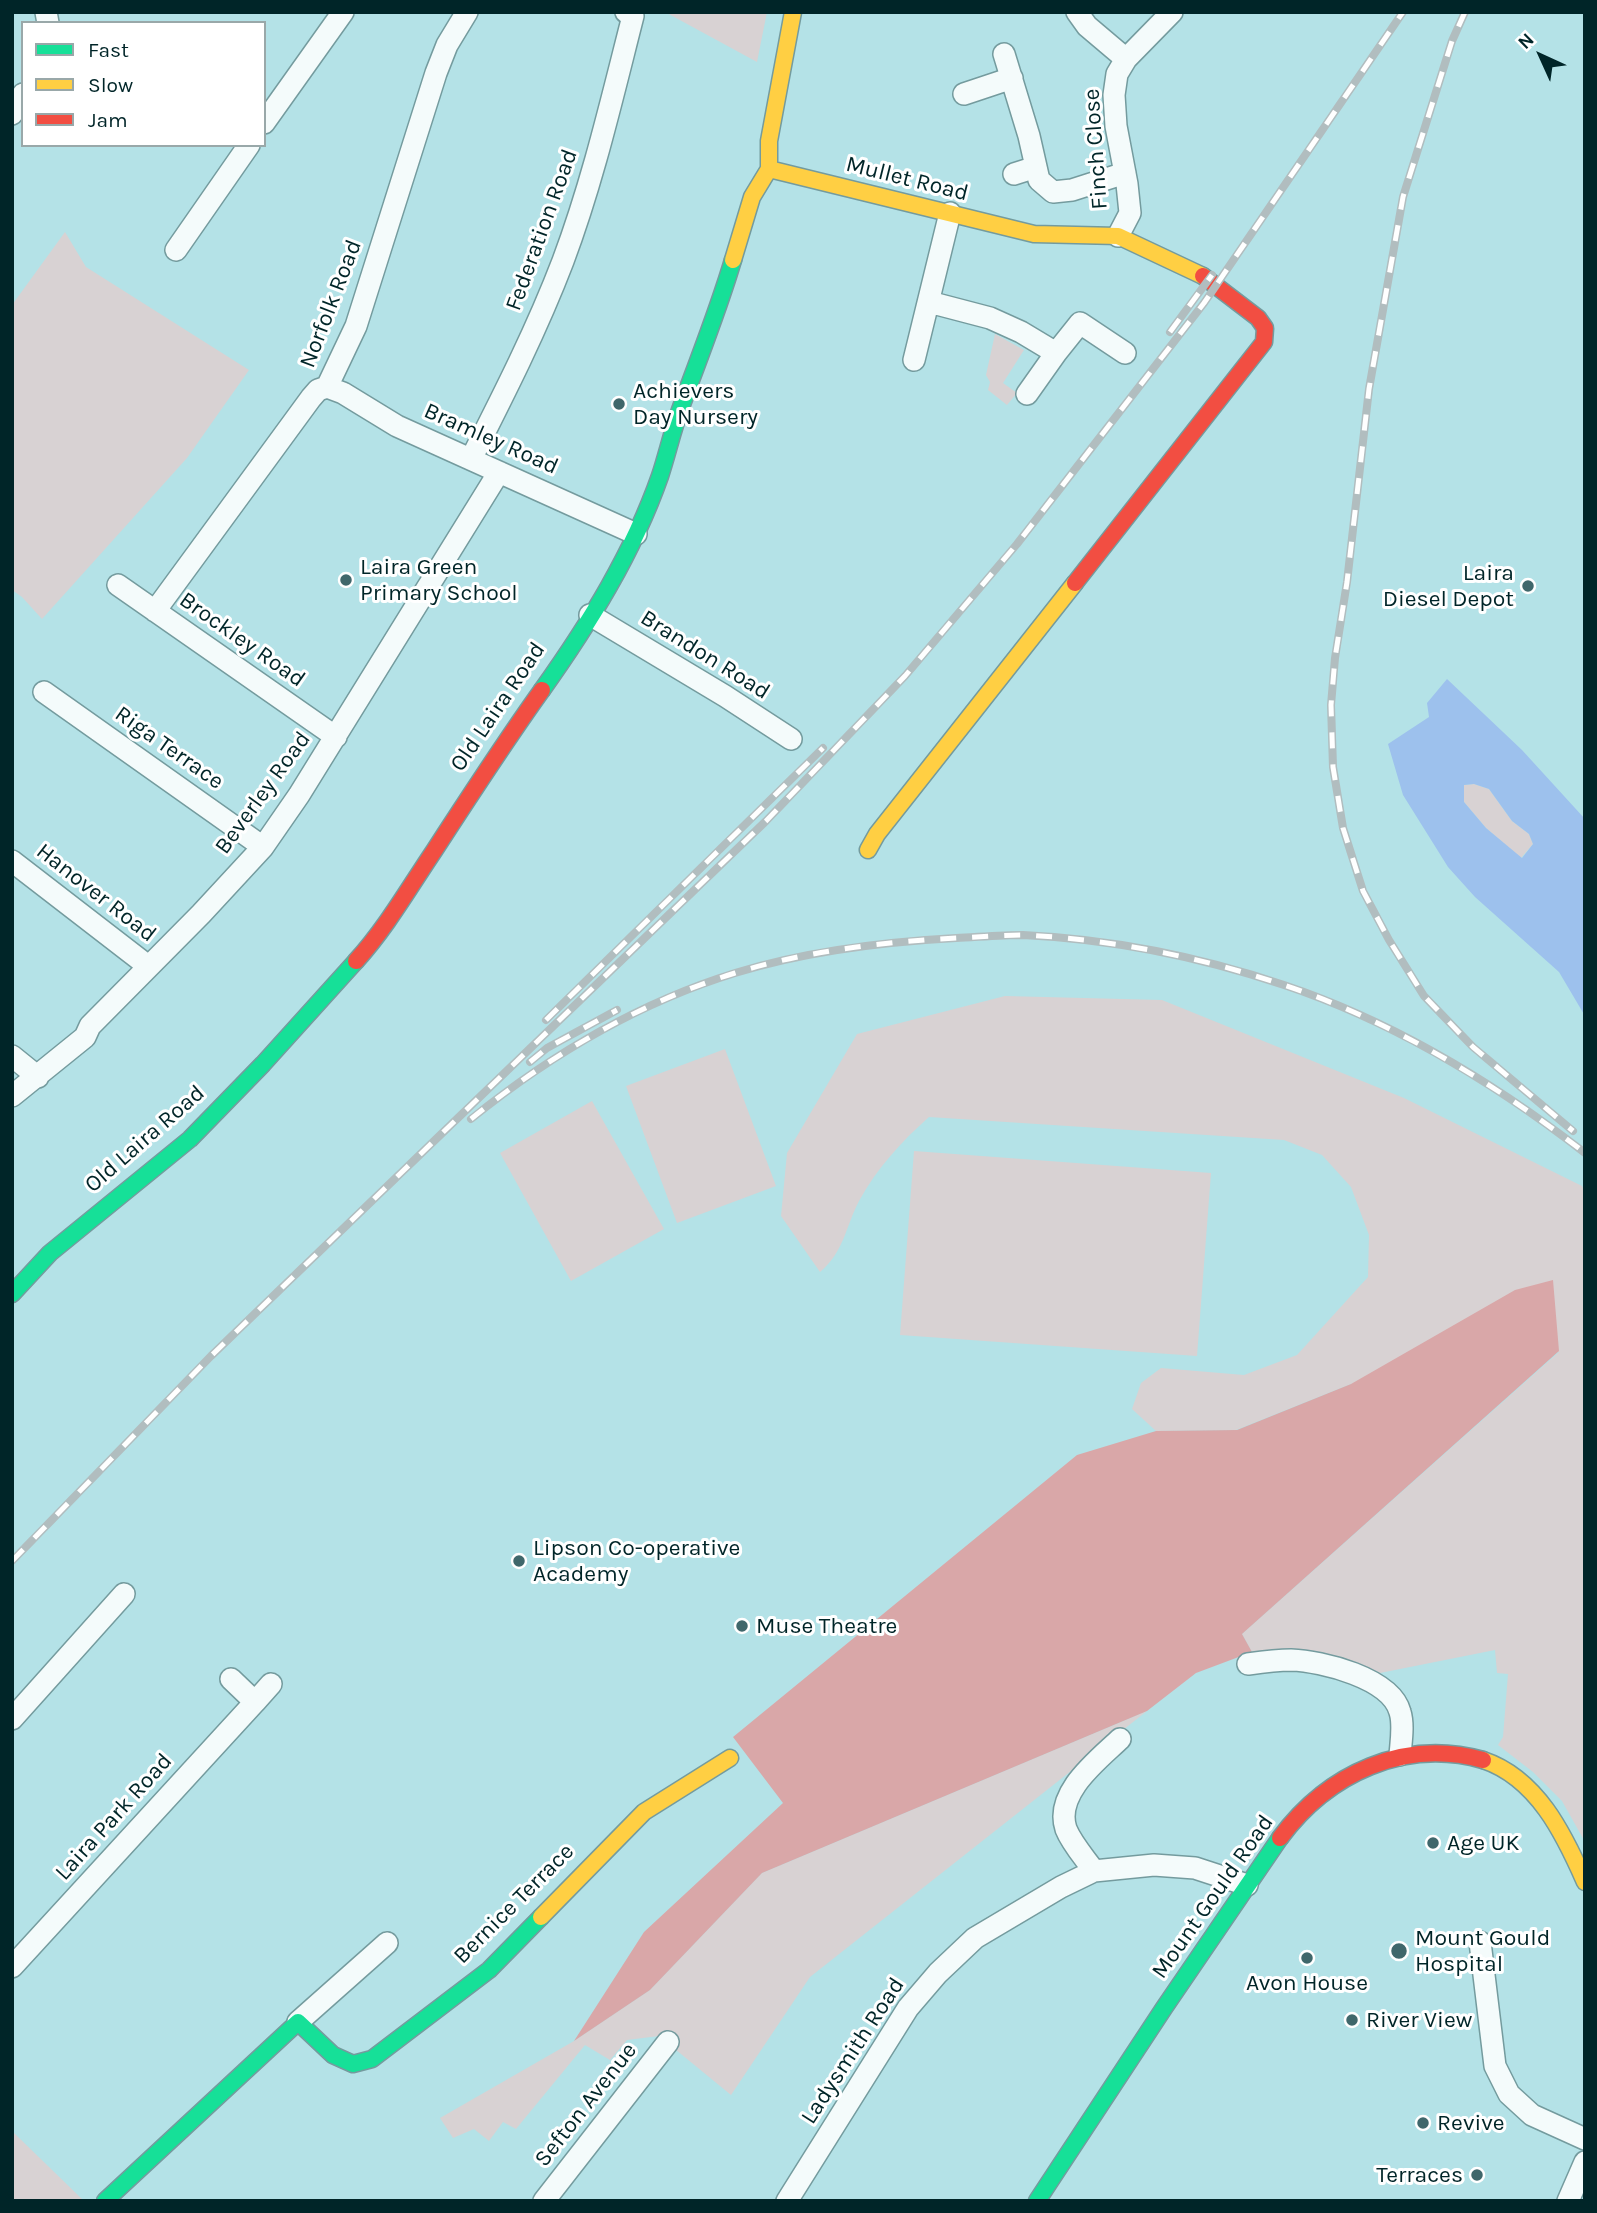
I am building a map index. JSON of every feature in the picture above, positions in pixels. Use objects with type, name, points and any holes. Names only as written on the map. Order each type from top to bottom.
[{"type":"street","points":[[266,120],[343,12]]},
{"type":"street","name":"Norfolk Road","points":[[155,611],[311,398],[318,390],[327,387],[363,304],[436,73],[447,45],[467,12]]},
{"type":"street","name":"Federation Road","points":[[471,459],[529,342],[591,180],[633,16],[626,12]]},
{"type":"street","name":"Old Laira Road","points":[[12,1294],[50,1253],[190,1139],[263,1064],[369,947],[503,744],[561,663],[619,569],[659,478],[679,412],[721,301],[752,197],[769,169],[769,141],[793,12]]},
{"type":"street","points":[[1077,12],[1087,26],[1126,59]]},
{"type":"street","name":"Finch Close","points":[[1118,236],[1130,213],[1115,126],[1114,95],[1117,74],[1126,59],[1172,12]]},
{"type":"street","points":[[1004,54],[1029,136],[1039,180],[1054,192],[1072,190],[1125,173]]},
{"type":"street","points":[[964,94],[1012,78]]},
{"type":"street","points":[[12,114],[21,98]]},
{"type":"street","points":[[176,250],[248,147]]},
{"type":"street","points":[[1014,174],[1036,167]]},
{"type":"street","name":"Mullet Road","points":[[769,169],[1034,234],[1118,236]]},
{"type":"street","points":[[915,360],[950,213]]},
{"type":"street","points":[[868,850],[1264,342],[1265,328],[1258,318],[1199,273],[1118,236]]},
{"type":"street","points":[[929,302],[990,317],[1056,354]]},
{"type":"street","points":[[1027,394],[1080,323],[1125,353]]},
{"type":"street","name":"Bramley Road","points":[[327,387],[343,393],[397,426],[636,534]]},
{"type":"street","name":"Beverley Road","points":[[12,1096],[85,1037],[90,1026],[263,847],[335,737],[499,472]]},
{"type":"street","name":"Brockley Road","points":[[118,585],[335,737]]},
{"type":"street","name":"Brandon Road","points":[[590,615],[791,739]]},
{"type":"street","name":"Riga Terrace","points":[[44,692],[263,847]]},
{"type":"street","name":"Hanover Road","points":[[12,861],[148,966]]},
{"type":"street","points":[[12,1056],[38,1077]]},
{"type":"street","points":[[12,1719],[124,1594]]},
{"type":"street","points":[[1248,1664],[1292,1660],[1320,1664],[1343,1670],[1391,1694],[1400,1712],[1400,1755]]},
{"type":"street","points":[[231,1679],[254,1702]]},
{"type":"street","name":"Laira Park Road","points":[[12,1967],[271,1684]]},
{"type":"street","points":[[1094,1871],[1066,1829],[1065,1812],[1069,1796],[1085,1773],[1120,1739]]},
{"type":"street","name":"Mount Gould Road","points":[[1037,2201],[1126,2062],[1292,1823],[1329,1791],[1368,1766],[1400,1755],[1427,1752],[1471,1757],[1497,1765],[1515,1776],[1542,1803],[1567,1841],[1585,1881]]},
{"type":"street","name":"Bernice Terrace","points":[[298,2022],[333,2055],[353,2064],[372,2059],[489,1970],[644,1812],[730,1758]]},
{"type":"street","name":"Ladysmith Road","points":[[787,2201],[908,2008],[938,1973],[975,1938],[1061,1887],[1094,1871],[1154,1865],[1195,1868],[1247,1885]]},
{"type":"street","points":[[1480,1942],[1495,2066],[1509,2094],[1532,2115],[1585,2139]]},
{"type":"street","points":[[105,2201],[387,1943]]},
{"type":"street","name":"Sefton Avenue","points":[[544,2201],[668,2042]]},
{"type":"street","points":[[1569,2201],[1585,2162]]},
{"type":"shaded area","points":[[665,12],[767,12],[757,62]]},
{"type":"shaded area","points":[[65,232],[86,267],[249,370],[187,458],[42,619],[12,590],[12,305]]},
{"type":"shaded area","points":[[995,334],[1024,350],[1003,383],[1017,393],[1007,405],[988,390],[990,382],[986,375]]},
{"type":"shaded area","points":[[1474,784],[1489,789],[1512,821],[1529,834],[1533,844],[1521,858],[1486,828],[1464,802],[1464,785]]},
{"type":"shaded area","points":[[1005,996],[1162,1000],[1404,1098],[1582,1186],[1585,1192],[1585,1842],[1562,1801],[1533,1772],[1498,1745],[1503,1737],[1508,1674],[1497,1673],[1495,1650],[1380,1673],[1338,1656],[1252,1652],[1242,1634],[1559,1352],[1351,1384],[1236,1430],[1156,1431],[1132,1409],[1141,1383],[1161,1368],[1244,1375],[1297,1355],[1368,1277],[1369,1235],[1351,1187],[1322,1155],[1284,1140],[929,1117],[900,1145],[874,1177],[859,1201],[839,1248],[820,1272],[781,1216],[787,1153],[857,1034]]},
{"type":"shaded area","points":[[725,1049],[776,1186],[677,1223],[626,1086]]},
{"type":"shaded area","points":[[592,1101],[664,1229],[571,1281],[500,1153]]},
{"type":"shaded area","points":[[914,1151],[1211,1173],[1197,1356],[900,1335]]},
{"type":"shaded area","points":[[1553,1280],[1559,1351],[1242,1634],[1252,1652],[1196,1673],[1147,1711],[762,1873],[650,1990],[574,2041],[644,1932],[783,1803],[733,1737],[1077,1455],[1156,1431],[1237,1430],[1351,1384],[1515,1290]]},
{"type":"shaded area","points":[[1147,1711],[810,1977],[731,2095],[659,2036],[627,2040],[610,2060],[585,2045],[516,2129],[503,2122],[489,2141],[474,2129],[453,2138],[440,2118],[574,2041],[650,1990],[762,1873]]},
{"type":"shaded area","points":[[12,2131],[84,2201],[12,2201]]},
{"type":"water","points":[[1447,679],[1522,750],[1585,819],[1585,1016],[1559,972],[1475,897],[1448,867],[1403,795],[1388,744],[1429,717],[1427,703]],"holes":[[[1474,784],[1489,789],[1512,821],[1529,834],[1533,844],[1522,858],[1486,828],[1464,802],[1464,785]]]},
{"type":"railway","points":[[12,1561],[211,1356],[766,821],[905,676],[1017,544],[1204,303],[1403,12]]},
{"type":"railway","points":[[1465,12],[1452,41],[1403,197],[1369,389],[1347,582],[1335,658],[1331,705],[1333,767],[1343,828],[1363,891],[1389,940],[1424,996],[1473,1047],[1573,1131]]},
{"type":"railway","points":[[1170,332],[1212,275]]},
{"type":"railway","points":[[546,1020],[823,748]]},
{"type":"railway","points":[[471,1119],[563,1053],[629,1016],[699,985],[762,965],[817,953],[928,940],[1023,935],[1122,945],[1188,958],[1253,975],[1324,1000],[1442,1057],[1516,1103],[1585,1153]]},
{"type":"railway","points":[[530,1062],[547,1048],[617,1010]]},
{"type":"traffic: fast","points":[[542,690],[593,614],[637,533],[660,476],[677,418],[733,260]]},
{"type":"traffic: fast","points":[[12,1294],[50,1253],[190,1139],[263,1064],[356,961]]},
{"type":"traffic: fast","points":[[1037,2201],[1280,1838]]},
{"type":"traffic: fast","points":[[105,2201],[298,2022],[333,2055],[353,2064],[372,2059],[489,1970],[541,1917]]},
{"type":"traffic: slow","points":[[733,260],[752,197],[769,169],[769,141],[793,12]]},
{"type":"traffic: slow","points":[[769,169],[1034,234],[1118,236],[1203,276]]},
{"type":"traffic: slow","points":[[868,850],[877,834],[1075,583]]},
{"type":"traffic: slow","points":[[541,1917],[644,1812],[730,1758]]},
{"type":"traffic: slow","points":[[1483,1760],[1502,1768],[1533,1794],[1558,1827],[1585,1882]]},
{"type":"traffic: jam","points":[[1075,583],[1264,342],[1265,328],[1258,318],[1203,276]]},
{"type":"traffic: jam","points":[[356,961],[397,908],[542,690]]},
{"type":"traffic: jam","points":[[1280,1838],[1299,1815],[1321,1795],[1370,1766],[1425,1754],[1454,1754],[1483,1760]]},
{"type":"place","name":"Achievers Day Nursery","points":[[619,404]]},
{"type":"place","name":"Laira Green Primary School","points":[[346,580]]},
{"type":"place","name":"Laira Diesel Depot","points":[[1528,586]]},
{"type":"place","name":"Lipson Co-operative Academy","points":[[519,1561]]},
{"type":"place","name":"Muse Theatre","points":[[742,1626]]},
{"type":"place","name":"Age UK","points":[[1433,1843]]},
{"type":"place","name":"Mount Gould Hospital","points":[[1399,1951]]},
{"type":"place","name":"Avon House","points":[[1307,1958]]},
{"type":"place","name":"River View","points":[[1352,2020]]},
{"type":"place","name":"Revive","points":[[1423,2123]]},
{"type":"place","name":"Terraces","points":[[1477,2175]]}]
